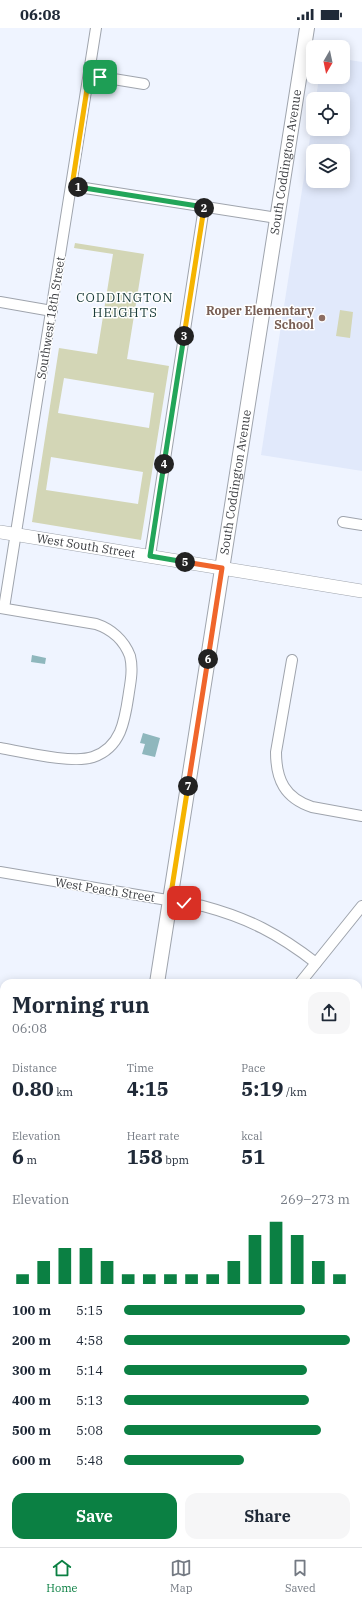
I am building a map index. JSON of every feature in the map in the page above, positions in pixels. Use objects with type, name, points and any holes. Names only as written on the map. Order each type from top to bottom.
[{"type":"main road","name":"South Coddington Avenue","points":[[158,979],[307,28]]},
{"type":"street","name":"Southwest 18th Street","points":[[2,608],[17,534],[96,28]]},
{"type":"street","points":[[89,76],[144,84]]},
{"type":"street","points":[[72,186],[277,218]]},
{"type":"street","points":[[150,556],[204,207]]},
{"type":"street","points":[[0,302],[52,311]]},
{"type":"street","points":[[343,522],[362,525]]},
{"type":"street","name":"West South Street","points":[[0,532],[362,591]]},
{"type":"street","points":[[0,748],[74,760],[93,757],[108,749],[116,740],[124,723],[132,675],[130,656],[119,637],[110,630],[96,624],[2,608]]},
{"type":"street","points":[[292,660],[276,752],[278,775],[286,794],[297,801],[312,807],[362,816]]},
{"type":"street","name":"West Peach Street","points":[[0,872],[170,900],[227,912],[252,922],[274,934],[295,947],[316,963]]},
{"type":"street","points":[[303,979],[362,906]]},
{"type":"shaded area","name":"Roper Elementary School","points":[[350,60],[362,62],[362,471],[261,455],[306,164],[306,188],[350,188],[350,144],[309,144],[310,136],[350,136],[350,92],[317,92],[318,84],[350,84]]},
{"type":"shaded area","points":[[32,655],[46,658],[45,664],[31,662]]},
{"type":"shaded area","points":[[143,733],[160,738],[155,757],[142,754],[145,744],[140,743]]},
{"type":"green space","points":[[75,243],[144,254],[127,359],[169,366],[141,540],[32,522],[59,348],[97,354],[113,254],[74,248]],"holes":[[[64,378],[154,393],[149,428],[58,413]],[[51,457],[143,472],[138,504],[46,490]]]},
{"type":"green space","points":[[340,310],[353,312],[350,338],[336,336]]},
{"type":"place","name":"Roper Elementary School","points":[[322,318]]},
{"type":"district","name":"CODDINGTON HEIGHTS","points":[[125,304]]},
{"type":"route","points":[[100,77],[89,76],[72,186],[204,207],[150,556],[222,568],[170,900],[184,903]]}]
